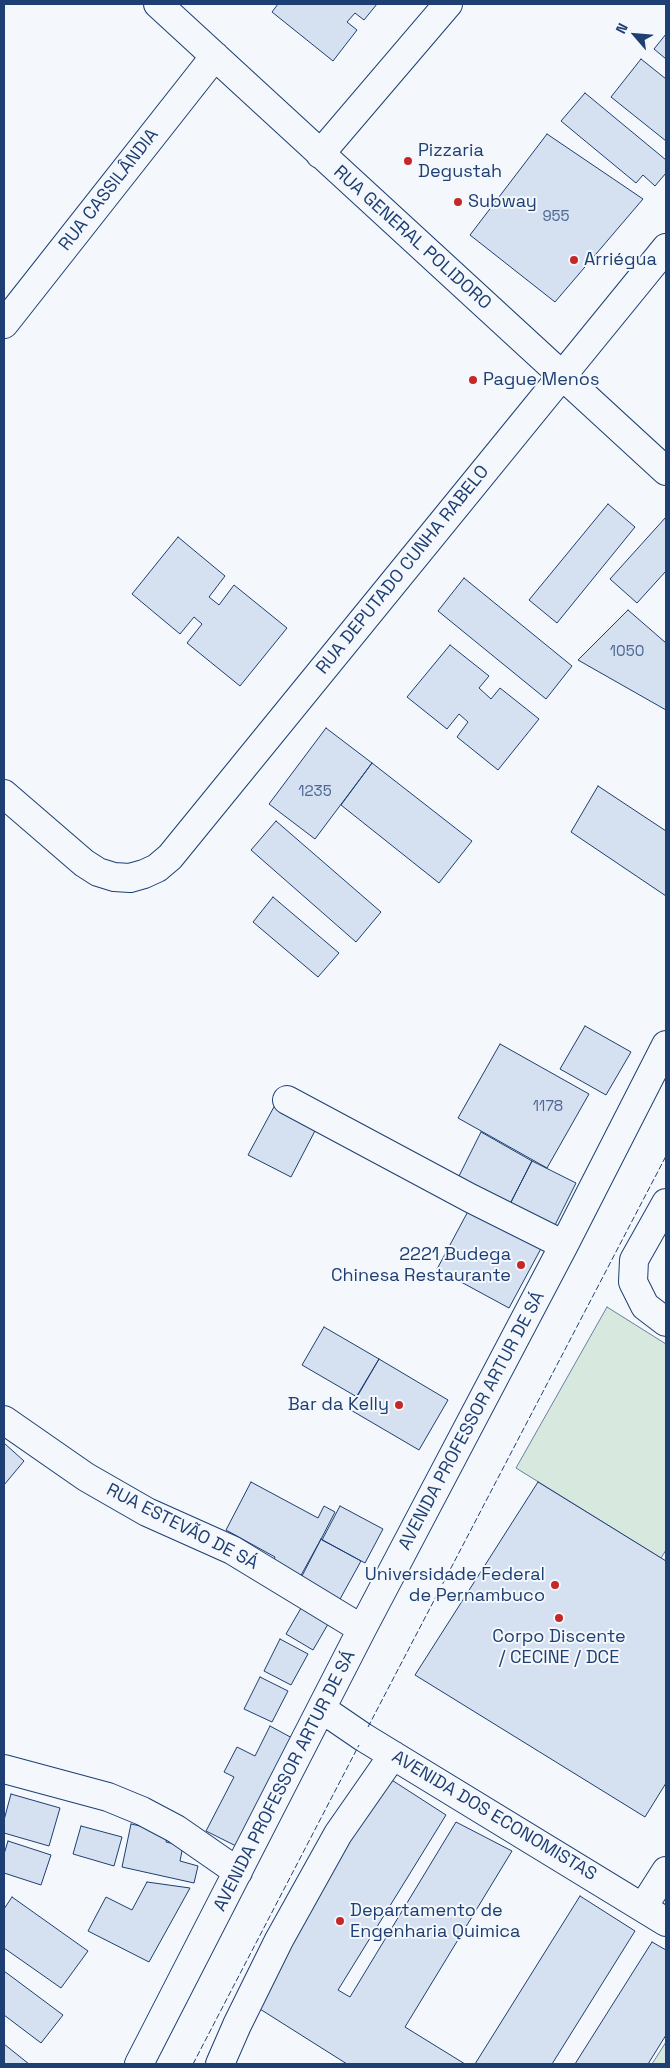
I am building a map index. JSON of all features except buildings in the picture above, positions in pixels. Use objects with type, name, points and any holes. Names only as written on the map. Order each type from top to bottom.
[{"type":"street","name":"RUA GENERAL POLIDORO","points":[[158,4],[563,374],[666,471]]},
{"type":"street","points":[[320,154],[448,4]]},
{"type":"street","name":"RUA CASSILÂNDIA","points":[[4,324],[215,56]]},
{"type":"street","name":"RUA DEPUTADO CUNHA RABELO","points":[[4,794],[84,863],[98,872],[114,877],[130,878],[158,868],[170,857],[666,248]]},
{"type":"street","name":"AVENIDA PROFESSOR ARTUR DE SÁ","points":[[139,2064],[362,1629],[564,1245],[666,1045]]},
{"type":"street","points":[[287,1100],[461,1194],[564,1245]]},
{"type":"street","points":[[666,1203],[634,1260],[633,1282],[645,1306],[666,1322]]},
{"type":"street","name":"RUA ESTEVÃO DE SÁ","points":[[4,1420],[86,1477],[147,1512],[232,1550],[362,1629]]},
{"type":"street","name":"AVENIDA DOS ECONOMISTAS","points":[[322,1709],[393,1755],[666,1922]]},
{"type":"street","points":[[220,2064],[279,1940],[338,1834],[393,1755]]},
{"type":"street","points":[[4,1769],[108,1797],[142,1811],[176,1829],[238,1872]]},
{"type":"street","points":[[643,1907],[666,1871]]},
{"type":"shaded area","points":[[607,1307],[666,1344],[666,1550],[661,1558],[516,1468]]},
{"type":"shaded area","points":[[666,2042],[666,2064],[652,2064]]},
{"type":"fence","points":[[368,1727],[666,1156]]},
{"type":"fence","points":[[193,2064],[359,1745]]},
{"type":"place","name":"Pizzaria Degustah","points":[[408,161]]},
{"type":"place","name":"Subway","points":[[458,202]]},
{"type":"place","name":"Arriégua","points":[[574,260]]},
{"type":"place","name":"Pague Menos","points":[[473,380]]},
{"type":"place","name":"2221 Budega Chinesa Restaurante","points":[[521,1265]]},
{"type":"place","name":"Bar da Kelly","points":[[399,1405]]},
{"type":"place","name":"Universidade Federal de Pernambuco","points":[[555,1585]]},
{"type":"place","name":"Corpo Discente / CECINE / DCE","points":[[559,1618]]},
{"type":"place","name":"Departamento de Engenharia Quimica","points":[[340,1921]]}]
